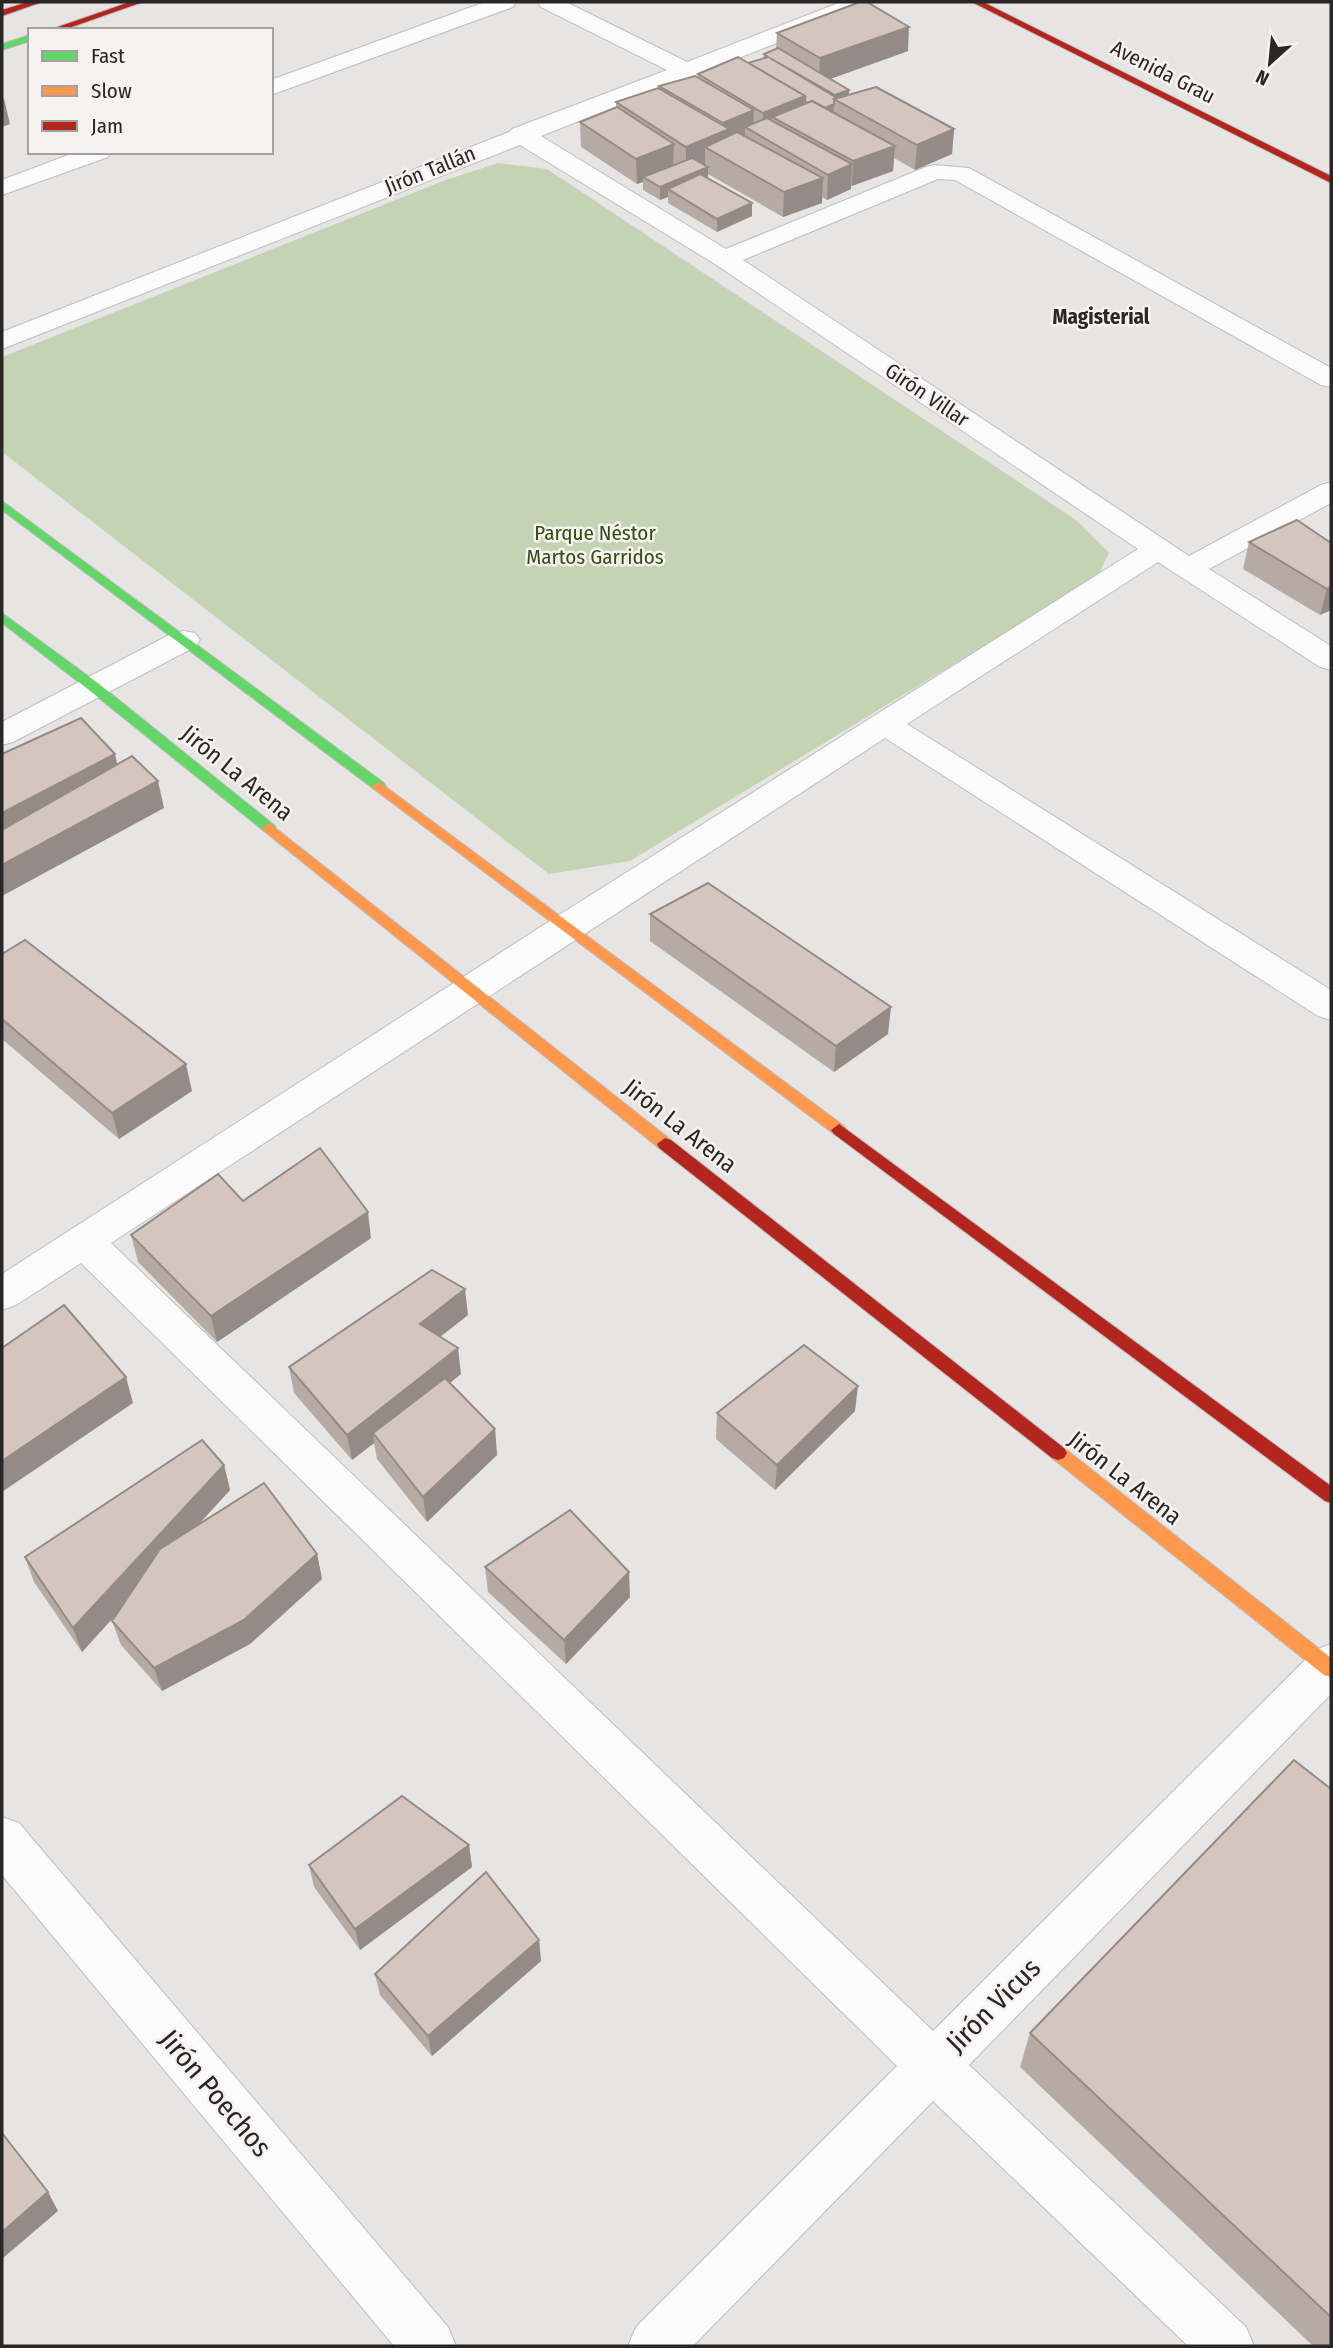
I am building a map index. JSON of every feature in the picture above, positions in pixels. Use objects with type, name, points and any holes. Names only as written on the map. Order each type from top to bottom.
[{"type":"street","points":[[2,13],[37,2]]},
{"type":"street","points":[[59,28],[138,2]]},
{"type":"street","points":[[273,87],[505,2]]},
{"type":"street","points":[[549,2],[685,70]]},
{"type":"street","name":"Jirón Tallán","points":[[2,341],[520,134],[860,2]]},
{"type":"street","name":"Avenida Grau","points":[[976,2],[1331,180]]},
{"type":"street","points":[[2,47],[28,39]]},
{"type":"street","name":"Girón Villar","points":[[520,134],[724,259],[1158,549],[1331,660]]},
{"type":"street","points":[[2,188],[94,154]]},
{"type":"street","points":[[724,259],[935,172],[960,173],[1331,379]]},
{"type":"street","points":[[1188,568],[1331,491]]},
{"type":"street","points":[[2,505],[1331,1496]]},
{"type":"street","points":[[2,1294],[569,926],[1158,549]]},
{"type":"street","name":"Jirón La Arena","points":[[2,617],[94,687],[470,990],[1330,1667]]},
{"type":"street","points":[[2,735],[184,640]]},
{"type":"street","points":[[885,724],[1331,1007]]},
{"type":"street","points":[[83,1240],[933,2066],[1227,2346]]},
{"type":"street","name":"Jirón Vicus","points":[[655,2346],[1330,1667]]},
{"type":"street","name":"Jirón Poechos","points":[[2,1839],[429,2346]]},
{"type":"green space","name":"Parque Néstor Martos Garridos","points":[[498,163],[547,169],[1076,520],[1109,553],[1097,577],[630,861],[549,874],[2,452],[2,357],[443,181]]},
{"type":"building","points":[[860,2],[867,2],[909,27],[820,58],[777,33]]},
{"type":"building","points":[[778,48],[849,90],[835,95],[770,58],[837,98],[834,99],[834,104],[825,108],[812,101],[808,103],[805,96],[748,63],[768,57],[764,54]]},
{"type":"building","points":[[738,57],[805,96],[763,113],[698,74]]},
{"type":"building","points":[[695,76],[754,110],[723,123],[659,86]]},
{"type":"building","points":[[876,87],[954,129],[917,145],[834,99]]},
{"type":"building","points":[[658,88],[729,129],[686,147],[616,102]]},
{"type":"building","points":[[812,101],[895,146],[853,161],[772,117]]},
{"type":"building","points":[[617,107],[674,144],[636,159],[580,122]]},
{"type":"building","points":[[767,118],[852,164],[828,175],[745,127]]},
{"type":"building","points":[[737,132],[823,178],[784,192],[705,147]]},
{"type":"building","points":[[692,158],[708,167],[660,187],[643,177]]},
{"type":"building","points":[[700,174],[752,203],[717,219],[668,189]]},
{"type":"building","points":[[1297,520],[1331,543],[1331,586],[1327,589],[1249,542]]},
{"type":"building","points":[[81,718],[115,754],[2,813],[2,754]]},
{"type":"building","points":[[132,756],[158,781],[2,865],[2,830]]},
{"type":"building","points":[[708,883],[891,1007],[836,1046],[650,914]]},
{"type":"building","points":[[25,940],[186,1064],[112,1113],[2,1019],[2,954]]},
{"type":"building","points":[[320,1148],[368,1212],[211,1316],[131,1235],[218,1174],[243,1201]]},
{"type":"building","points":[[432,1270],[465,1289],[420,1324],[458,1348],[347,1435],[289,1367]]},
{"type":"building","points":[[64,1305],[126,1377],[2,1461],[2,1348]]},
{"type":"building","points":[[804,1345],[858,1386],[777,1465],[717,1413]]},
{"type":"building","points":[[445,1378],[495,1429],[423,1497],[373,1433]]},
{"type":"building","points":[[202,1440],[224,1465],[73,1628],[25,1557]]},
{"type":"building","points":[[264,1483],[317,1554],[244,1620],[154,1668],[112,1621],[160,1549]]},
{"type":"building","points":[[570,1510],[629,1572],[564,1640],[485,1567]]},
{"type":"building","points":[[1294,1760],[1331,1789],[1331,2317],[1030,2033]]},
{"type":"building","points":[[402,1796],[469,1845],[355,1929],[309,1865]]},
{"type":"building","points":[[486,1872],[539,1940],[428,2036],[375,1974]]},
{"type":"building","points":[[2,2133],[48,2192],[2,2232]]},
{"type":"traffic: fast","points":[[2,47],[28,39]]},
{"type":"traffic: fast","points":[[2,505],[379,786]]},
{"type":"traffic: fast","points":[[2,617],[94,687],[269,828]]},
{"type":"traffic: slow","points":[[379,786],[839,1130]]},
{"type":"traffic: slow","points":[[269,828],[665,1144]]},
{"type":"traffic: slow","points":[[1058,1453],[1331,1669]]},
{"type":"traffic: jam","points":[[2,13],[37,2]]},
{"type":"traffic: jam","points":[[59,28],[138,2]]},
{"type":"traffic: jam","points":[[976,2],[1331,180]]},
{"type":"traffic: jam","points":[[839,1130],[1331,1496]]},
{"type":"traffic: jam","points":[[665,1144],[1058,1453]]},
{"type":"district","name":"Magisterial","points":[[1101,317]]}]
